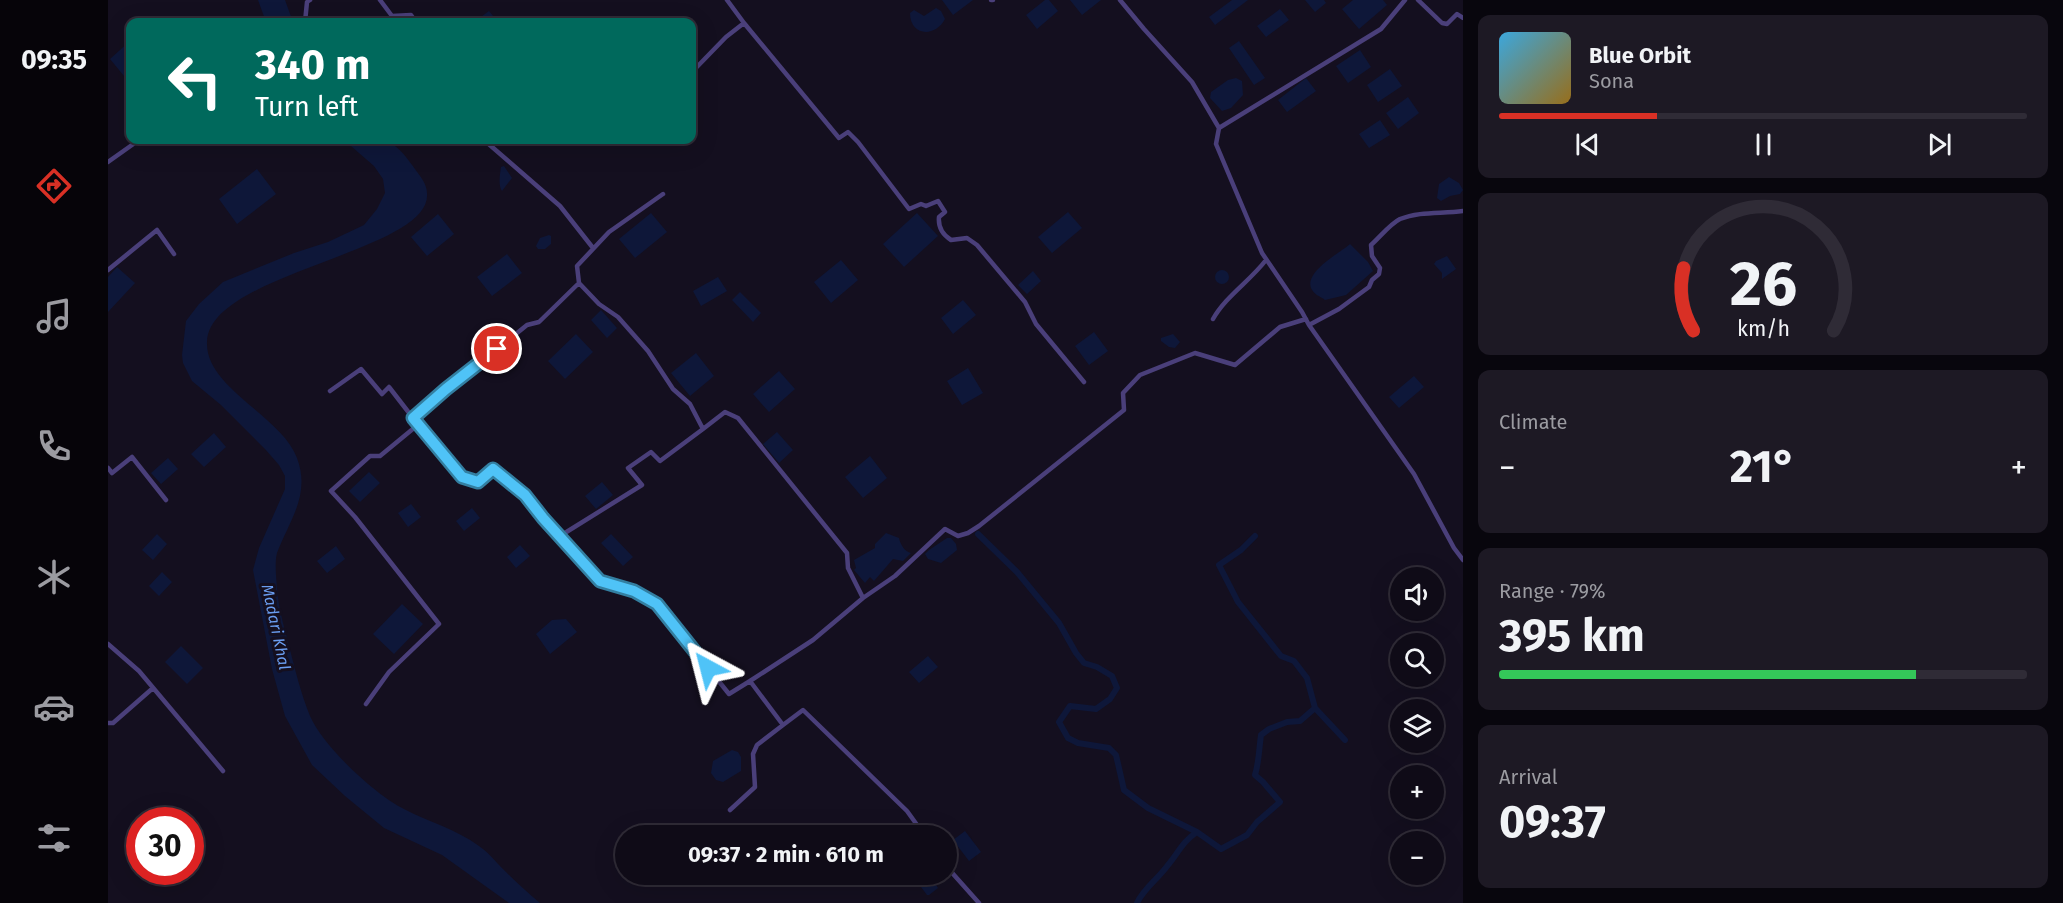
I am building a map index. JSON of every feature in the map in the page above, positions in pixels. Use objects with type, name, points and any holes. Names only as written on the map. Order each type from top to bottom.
[{"type":"street","points":[[305,18],[307,3],[310,0]]},
{"type":"street","points":[[380,0],[392,16],[411,15],[413,18]]},
{"type":"street","points":[[727,0],[838,138],[848,132],[909,209],[938,201],[945,212],[939,217],[938,224],[942,232],[951,240],[967,238],[977,245],[1025,302],[1036,324],[1084,382]]},
{"type":"street","points":[[1120,0],[1192,82],[1219,128],[1216,144],[1262,253],[1309,325],[1414,474],[1454,548],[1463,560]]},
{"type":"street","points":[[1219,128],[1381,29],[1405,0]]},
{"type":"street","points":[[1418,0],[1442,23],[1447,24],[1457,14],[1463,18]]},
{"type":"street","points":[[696,68],[744,23]]},
{"type":"street","points":[[108,162],[133,144]]},
{"type":"street","points":[[489,144],[560,206],[593,248]]},
{"type":"street","points":[[663,194],[609,232],[593,248],[577,266],[579,283],[599,304],[618,317],[648,351],[673,389],[690,404],[703,429]]},
{"type":"street","points":[[1309,325],[1339,309],[1369,287],[1372,280],[1379,274],[1380,268],[1372,256],[1371,245],[1399,220],[1430,212],[1463,211]]},
{"type":"street","points":[[108,270],[157,230],[174,254]]},
{"type":"street","points":[[1213,319],[1219,308],[1257,272],[1266,260]]},
{"type":"street","points":[[413,418],[527,325],[539,322],[579,283]]},
{"type":"street","points":[[330,391],[361,369],[382,394],[389,387],[462,477],[478,482],[493,469],[501,474],[525,495],[600,581],[634,591],[657,604],[729,694],[813,640],[863,598],[895,576],[945,529],[958,536],[968,533],[1062,461],[1124,410],[1123,393],[1140,375],[1195,353],[1235,365],[1280,327],[1305,319]]},
{"type":"street","points":[[560,536],[642,485],[628,468],[651,452],[660,461],[725,412],[738,418],[847,553],[848,568],[863,598]]},
{"type":"street","points":[[366,704],[389,672],[439,624],[356,517],[331,491],[370,456],[380,456],[414,428],[413,418]]},
{"type":"street","points":[[108,468],[112,473],[132,457],[166,500]]},
{"type":"street","points":[[108,644],[140,671],[223,771]]},
{"type":"street","points":[[750,681],[783,725]]},
{"type":"street","points":[[108,723],[112,723],[153,688]]},
{"type":"street","points":[[730,810],[755,787],[753,754],[757,745],[803,710],[907,811],[917,825]]},
{"type":"street","points":[[957,878],[979,903]]},
{"type":"water","points":[[258,0],[285,0],[292,18],[265,18]]},
{"type":"water","points":[[942,0],[973,0],[953,15]]},
{"type":"water","points":[[1045,0],[1049,0],[1058,11],[1037,29],[1026,15]]},
{"type":"water","points":[[1070,0],[1101,0],[1082,15]]},
{"type":"water","points":[[1232,0],[1248,0],[1215,25],[1209,17]]},
{"type":"water","points":[[1305,0],[1324,0],[1326,3],[1315,12]]},
{"type":"water","points":[[1353,0],[1383,0],[1387,5],[1359,29],[1342,9]]},
{"type":"water","points":[[936,8],[941,11],[945,19],[941,25],[930,32],[918,30],[914,26],[910,13],[914,10],[924,16]]},
{"type":"water","points":[[1280,9],[1289,20],[1266,37],[1257,26]]},
{"type":"water","points":[[489,11],[495,18],[479,18]]},
{"type":"water","points":[[1239,41],[1265,78],[1254,85],[1229,48]]},
{"type":"water","points":[[126,45],[126,74],[124,76],[110,59]]},
{"type":"water","points":[[1360,50],[1371,67],[1348,83],[1336,66]]},
{"type":"water","points":[[1390,69],[1402,86],[1378,102],[1367,85]]},
{"type":"water","points":[[1236,78],[1242,81],[1243,95],[1231,108],[1222,111],[1210,98],[1211,92],[1228,80]]},
{"type":"water","points":[[1306,78],[1316,91],[1287,112],[1278,100]]},
{"type":"water","points":[[1408,97],[1419,113],[1398,129],[1386,113]]},
{"type":"water","points":[[1380,120],[1390,135],[1369,148],[1359,134]]},
{"type":"water","name":"Madari Khal","points":[[349,144],[392,144],[399,150],[426,186],[427,193],[419,213],[395,231],[361,248],[279,280],[243,297],[217,318],[207,342],[210,358],[218,374],[231,388],[289,443],[301,471],[297,507],[277,553],[276,582],[280,610],[296,672],[310,716],[317,728],[338,755],[378,792],[404,809],[452,830],[479,846],[540,903],[509,903],[442,855],[384,828],[312,765],[285,716],[272,669],[253,570],[259,548],[285,489],[285,476],[265,449],[221,405],[192,381],[183,363],[186,321],[199,304],[223,282],[294,253],[328,242],[364,225],[377,209],[385,193],[383,179],[374,166]]},
{"type":"water","points":[[504,166],[512,178],[502,191],[500,176],[501,167]]},
{"type":"water","points":[[257,169],[276,194],[237,224],[219,199]]},
{"type":"water","points":[[1449,177],[1459,183],[1463,190],[1460,194],[1441,201],[1437,198],[1439,184]]},
{"type":"water","points":[[1068,212],[1082,228],[1052,253],[1038,237]]},
{"type":"water","points":[[651,213],[667,232],[635,258],[619,239]]},
{"type":"water","points":[[917,213],[938,236],[904,267],[883,244]]},
{"type":"water","points":[[438,214],[454,234],[427,256],[411,237]]},
{"type":"water","points":[[549,235],[551,244],[545,249],[538,249],[536,246],[540,238]]},
{"type":"water","points":[[1350,244],[1368,262],[1373,271],[1346,295],[1325,300],[1315,294],[1311,288],[1313,275],[1324,263]]},
{"type":"water","points":[[507,254],[522,273],[492,296],[477,277]]},
{"type":"water","points":[[1447,256],[1456,269],[1442,279],[1442,273],[1434,264]]},
{"type":"water","points":[[841,260],[858,280],[831,303],[814,282]]},
{"type":"water","points":[[117,267],[135,283],[108,312],[108,277]]},
{"type":"water","points":[[1219,270],[1225,270],[1229,277],[1225,284],[1219,284],[1215,280],[1215,274]]},
{"type":"water","points":[[1033,271],[1041,281],[1027,294],[1018,285]]},
{"type":"water","points":[[718,277],[727,291],[701,306],[693,291]]},
{"type":"water","points":[[740,292],[761,313],[753,322],[732,300]]},
{"type":"water","points":[[963,300],[976,315],[953,334],[941,318]]},
{"type":"water","points":[[601,310],[617,328],[607,338],[591,320]]},
{"type":"water","points":[[1094,332],[1108,351],[1089,365],[1075,346]]},
{"type":"water","points":[[576,334],[593,352],[565,379],[548,361]]},
{"type":"water","points":[[1173,334],[1180,342],[1175,348],[1161,341],[1161,338]]},
{"type":"water","points":[[696,353],[714,376],[690,396],[671,373]]},
{"type":"water","points":[[968,368],[983,393],[962,405],[947,381]]},
{"type":"water","points":[[779,371],[795,389],[769,412],[753,394]]},
{"type":"water","points":[[1414,376],[1424,387],[1399,408],[1389,397]]},
{"type":"water","points":[[777,432],[793,450],[779,463],[763,444]]},
{"type":"water","points":[[214,433],[226,447],[204,467],[191,454]]},
{"type":"water","points":[[870,456],[887,478],[863,498],[845,477]]},
{"type":"water","points":[[168,458],[178,469],[161,484],[151,473]]},
{"type":"water","points":[[369,472],[380,483],[360,502],[349,491]]},
{"type":"water","points":[[602,482],[613,495],[596,509],[585,496]]},
{"type":"water","points":[[411,504],[421,517],[408,527],[398,513]]},
{"type":"water","points":[[472,508],[480,518],[464,531],[456,521]]},
{"type":"water","points":[[886,533],[899,538],[903,547],[911,553],[903,561],[893,559],[874,581],[870,577],[865,583],[854,570],[856,568],[854,560],[875,548],[875,544]]},
{"type":"water","points":[[157,534],[167,544],[153,560],[142,550]]},
{"type":"water","points":[[611,534],[633,557],[623,566],[601,543]]},
{"type":"water","points":[[947,538],[951,538],[956,544],[957,550],[941,563],[928,559],[925,554]]},
{"type":"water","points":[[520,545],[530,556],[516,568],[507,557]]},
{"type":"water","points":[[336,546],[345,559],[327,573],[317,561]]},
{"type":"water","points":[[162,572],[172,582],[159,596],[149,586]]},
{"type":"water","points":[[402,604],[423,624],[394,654],[373,634]]},
{"type":"water","points":[[566,619],[577,632],[550,654],[536,634],[552,620]]},
{"type":"water","points":[[181,646],[203,668],[187,684],[165,662]]},
{"type":"water","points":[[928,656],[938,667],[919,683],[909,672]]},
{"type":"water","points":[[732,750],[738,752],[741,757],[741,771],[723,782],[716,780],[711,773],[713,761]]},
{"type":"water","points":[[965,831],[981,852],[969,861],[957,845],[957,837]]},
{"type":"water","points":[[921,885],[936,885],[938,888],[927,895]]},
{"type":"waterway","points":[[978,534],[1017,572],[1059,623],[1084,663],[1097,667],[1112,676],[1117,688],[1110,699],[1096,709],[1070,706],[1059,722],[1068,738],[1078,743],[1109,748],[1116,755],[1124,790],[1148,808],[1197,832]]},
{"type":"waterway","points":[[1255,536],[1241,550],[1219,565],[1238,602],[1281,656],[1294,661],[1307,678],[1315,708]]},
{"type":"waterway","points":[[1137,903],[1184,843],[1197,832],[1221,849],[1247,835],[1257,822],[1280,802],[1255,775],[1261,735],[1287,722],[1300,721],[1315,708],[1345,740]]},
{"type":"route","points":[[497,349],[413,418],[462,477],[478,482],[493,469],[501,474],[525,495],[600,581],[634,591],[657,604],[708,668]]}]
